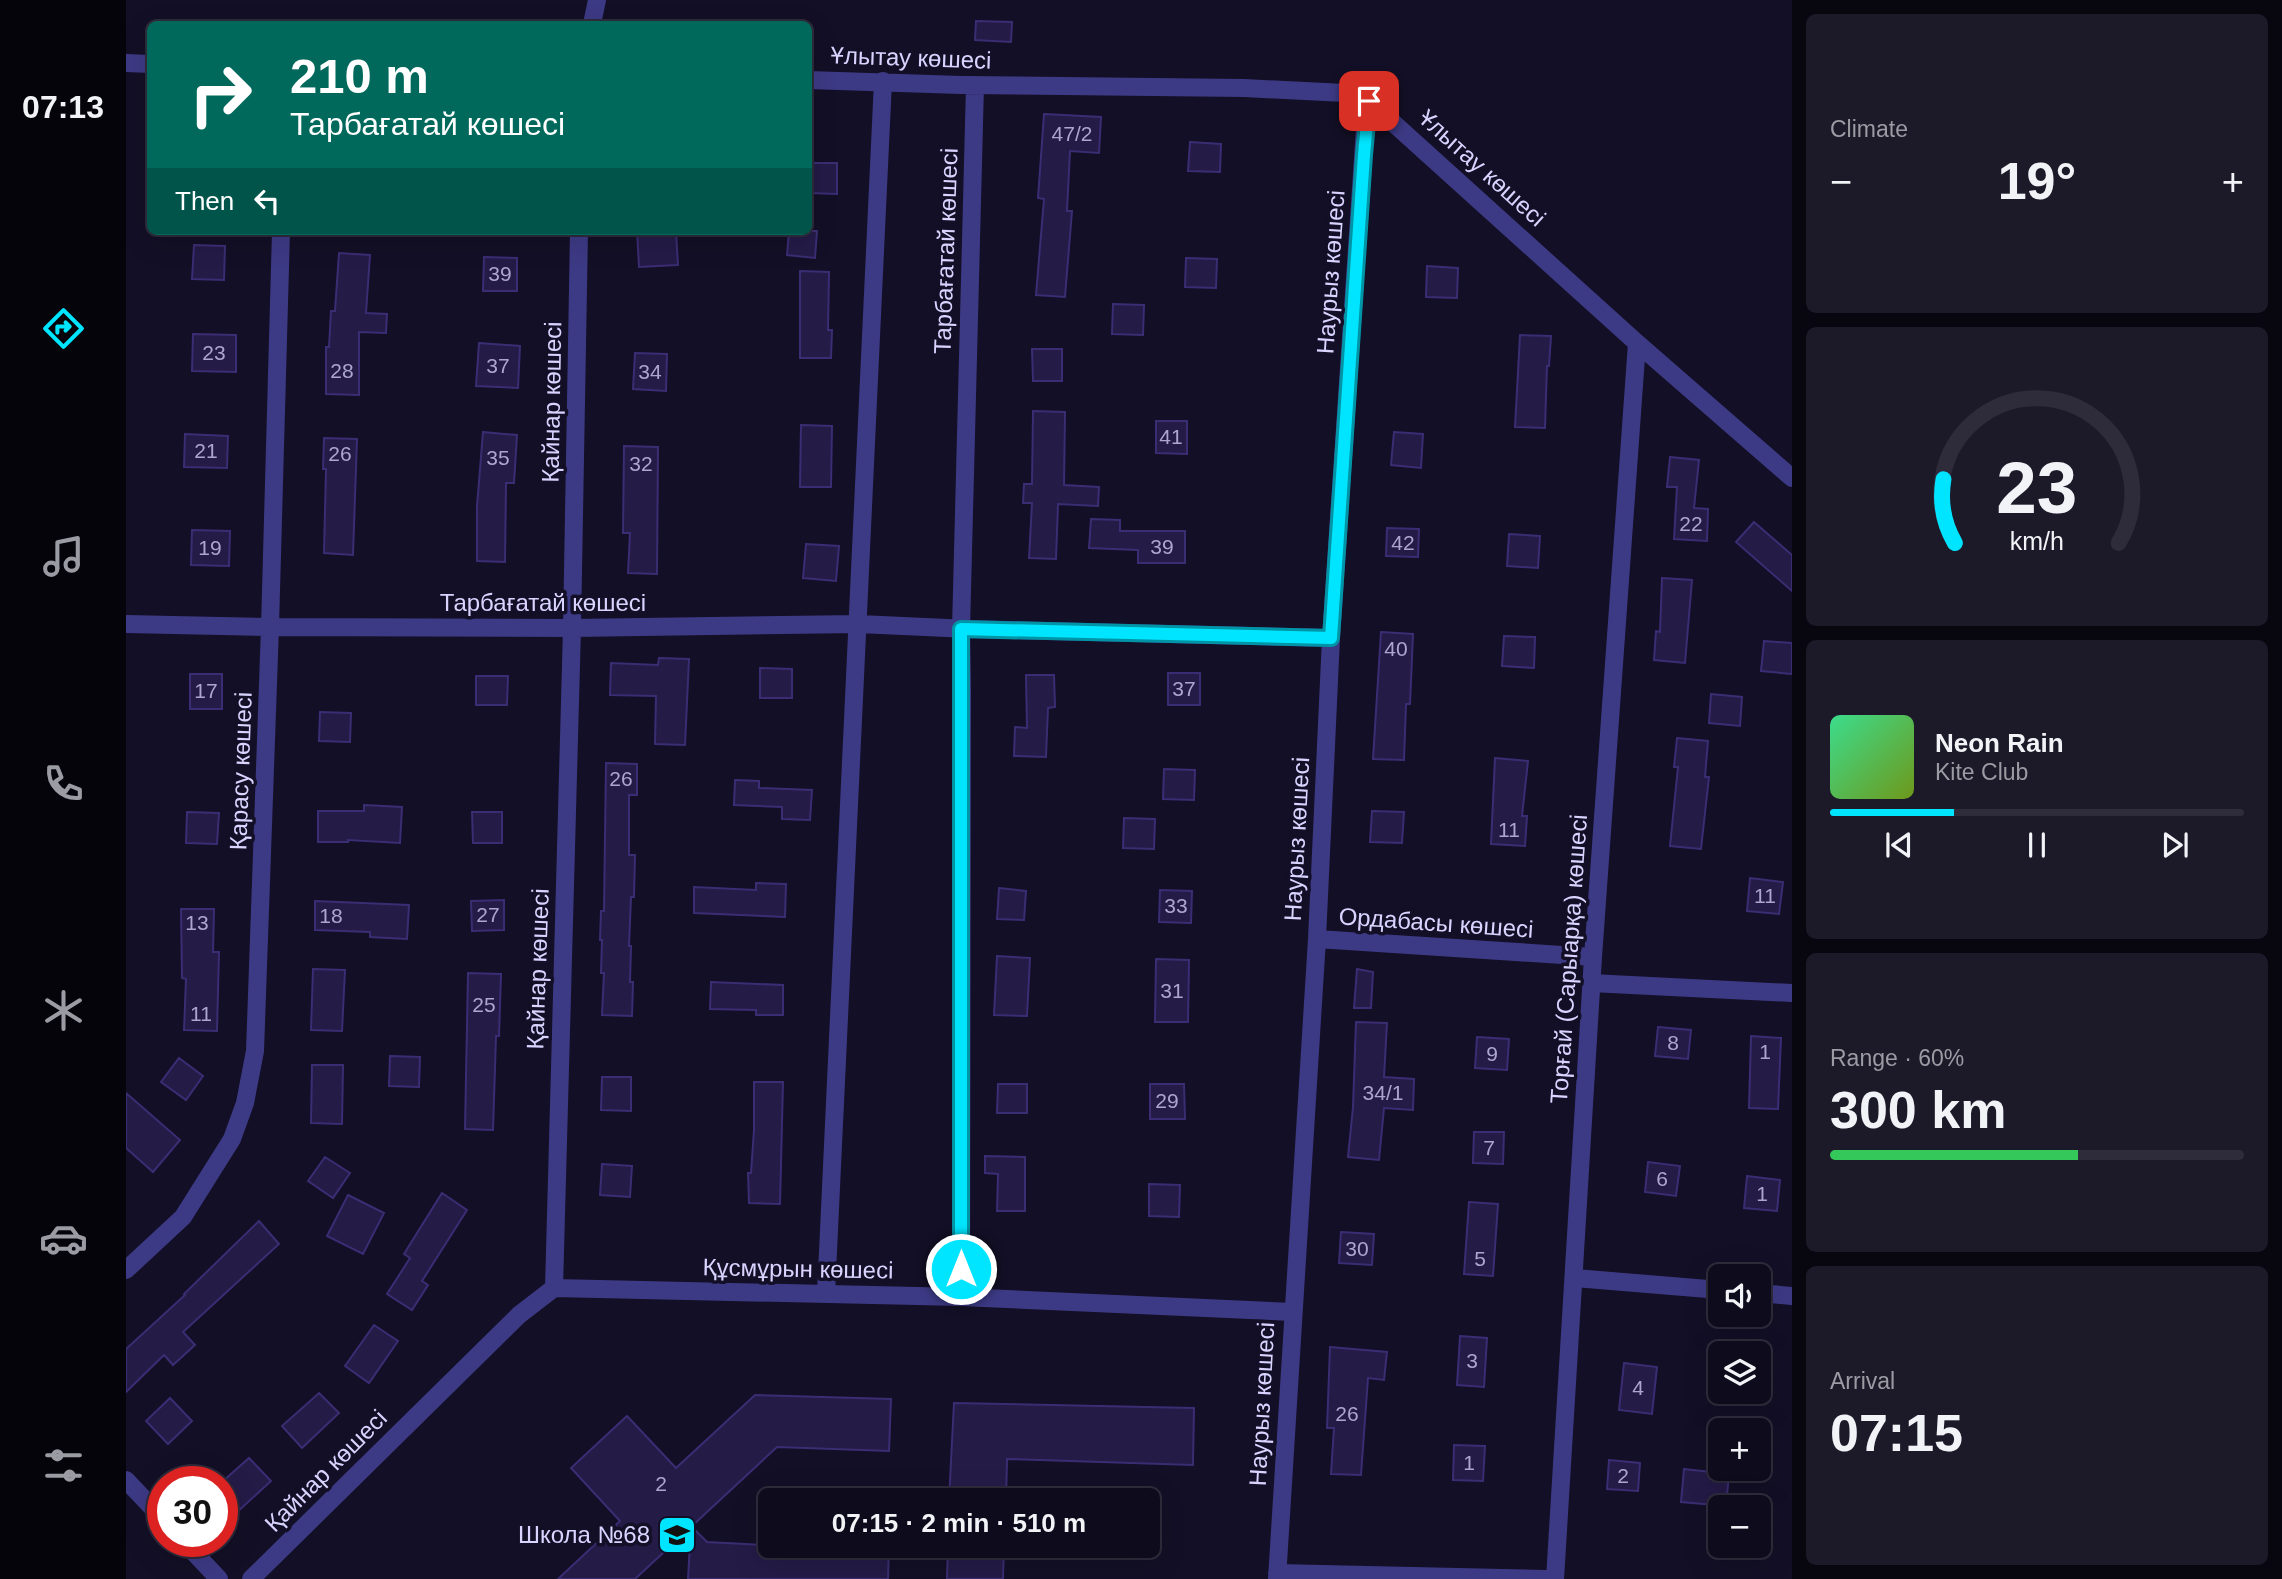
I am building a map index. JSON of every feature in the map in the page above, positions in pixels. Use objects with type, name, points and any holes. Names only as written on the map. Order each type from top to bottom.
[{"type":"street","points":[[593,21],[597,0]]},
{"type":"street","points":[[126,63],[147,64]]},
{"type":"street","name":"Ұлытау көшесі","points":[[812,80],[1244,88],[1345,93],[1369,101],[1399,125],[1637,343],[1792,478]]},
{"type":"street","points":[[826,1294],[883,81]]},
{"type":"street","name":"Тарбағатай көшесі","points":[[961,629],[975,85]]},
{"type":"street","name":"Наурыз көшесі","points":[[1277,1576],[1317,939],[1331,638],[1369,101]]},
{"type":"street","name":"Қарасу көшесі","points":[[126,1270],[184,1217],[232,1139],[245,1102],[255,1051],[281,235]]},
{"type":"street","name":"Қайнар көшесі","points":[[251,1579],[519,1315],[554,1288],[572,628],[579,235]]},
{"type":"street","name":"Торғай (Сарыарқа) көшесі","points":[[1555,1579],[1591,983],[1637,343]]},
{"type":"street","name":"Тарбағатай көшесі","points":[[126,624],[572,628],[859,624],[1331,638]]},
{"type":"street","points":[[961,629],[961,1297]]},
{"type":"street","name":"Ордабасы көшесі","points":[[1317,939],[1593,957]]},
{"type":"street","points":[[1591,983],[1792,993]]},
{"type":"street","points":[[1575,1278],[1708,1289]]},
{"type":"street","name":"Құсмұрын көшесі","points":[[554,1288],[961,1297],[1292,1312]]},
{"type":"street","points":[[1771,1294],[1792,1296]]},
{"type":"street","points":[[126,1480],[147,1502]]},
{"type":"street","points":[[198,1557],[219,1579]]},
{"type":"street","points":[[1277,1576],[1545,1579]]},
{"type":"building","points":[[976,21],[1012,22],[1011,42],[975,40]]},
{"type":"building","points":[[1044,114],[1101,117],[1099,153],[1070,151],[1067,211],[1072,211],[1065,297],[1036,295],[1044,199],[1038,198]]},
{"type":"building","points":[[1190,142],[1221,144],[1220,172],[1188,171]]},
{"type":"building","points":[[812,163],[837,163],[837,194],[812,193]]},
{"type":"building","points":[[812,231],[817,231],[815,258],[787,255],[789,235],[812,235]]},
{"type":"building","points":[[637,235],[676,235],[678,265],[639,267]]},
{"type":"building","points":[[194,245],[225,246],[224,280],[192,279]]},
{"type":"building","points":[[339,253],[370,255],[366,313],[387,314],[386,333],[359,332],[359,395],[326,394],[326,347],[329,347],[331,311],[335,311]]},
{"type":"building","points":[[484,257],[517,258],[517,291],[483,291]]},
{"type":"building","points":[[1186,258],[1217,259],[1216,288],[1185,287]]},
{"type":"building","points":[[1427,266],[1458,268],[1457,298],[1426,297]]},
{"type":"building","points":[[800,271],[829,272],[828,330],[832,330],[831,358],[800,358]]},
{"type":"building","points":[[1113,304],[1144,305],[1143,335],[1112,334]]},
{"type":"building","points":[[193,334],[236,335],[236,372],[192,371]]},
{"type":"building","points":[[1520,335],[1551,336],[1545,428],[1515,427]]},
{"type":"building","points":[[479,343],[520,346],[518,388],[476,386]]},
{"type":"building","points":[[1032,349],[1062,349],[1062,381],[1033,381]]},
{"type":"building","points":[[635,353],[667,354],[666,391],[633,389]]},
{"type":"building","points":[[1033,411],[1065,412],[1064,485],[1099,487],[1098,506],[1058,504],[1056,559],[1029,558],[1032,503],[1023,503],[1024,484],[1032,484]]},
{"type":"building","points":[[1156,421],[1187,421],[1187,454],[1156,453]]},
{"type":"building","points":[[801,425],[832,426],[831,487],[800,487]]},
{"type":"building","points":[[483,432],[517,435],[514,483],[506,483],[505,562],[477,561],[477,506]]},
{"type":"building","points":[[1394,432],[1423,434],[1421,468],[1391,465]]},
{"type":"building","points":[[185,434],[228,436],[227,468],[184,467]]},
{"type":"building","points":[[324,438],[357,439],[353,555],[324,553]]},
{"type":"building","points":[[624,446],[658,447],[657,574],[628,573],[630,533],[623,533]]},
{"type":"building","points":[[1670,457],[1699,460],[1694,508],[1708,509],[1707,541],[1674,539],[1677,487],[1667,487]]},
{"type":"building","points":[[1091,519],[1120,520],[1120,531],[1185,531],[1185,563],[1138,563],[1138,550],[1089,548]]},
{"type":"building","points":[[1754,522],[1792,555],[1792,591],[1736,542]]},
{"type":"building","points":[[1387,528],[1419,529],[1418,557],[1386,556]]},
{"type":"building","points":[[192,530],[230,531],[229,566],[191,565]]},
{"type":"building","points":[[1509,534],[1540,536],[1538,568],[1507,566]]},
{"type":"building","points":[[806,544],[839,546],[836,581],[803,578]]},
{"type":"building","points":[[1662,578],[1692,580],[1685,663],[1654,660],[1656,631],[1660,632]]},
{"type":"building","points":[[1381,632],[1413,634],[1404,760],[1373,759]]},
{"type":"building","points":[[1504,636],[1535,637],[1534,668],[1502,666]]},
{"type":"building","points":[[1764,641],[1792,643],[1792,674],[1761,671]]},
{"type":"building","points":[[659,658],[689,659],[685,745],[655,744],[656,696],[610,695],[611,663],[658,665]]},
{"type":"building","points":[[760,668],[792,669],[792,698],[760,698]]},
{"type":"building","points":[[1168,673],[1200,673],[1200,705],[1168,705]]},
{"type":"building","points":[[190,674],[222,674],[222,709],[190,709]]},
{"type":"building","points":[[1026,675],[1054,675],[1055,707],[1048,708],[1046,757],[1014,756],[1015,727],[1027,728]]},
{"type":"building","points":[[476,676],[508,676],[507,705],[476,705]]},
{"type":"building","points":[[1711,694],[1742,697],[1740,726],[1709,723]]},
{"type":"building","points":[[320,712],[351,713],[350,742],[319,741]]},
{"type":"building","points":[[1677,738],[1708,741],[1705,777],[1709,777],[1701,849],[1670,846],[1678,767],[1674,767]]},
{"type":"building","points":[[1495,758],[1528,761],[1522,816],[1527,816],[1525,846],[1491,844]]},
{"type":"building","points":[[606,763],[637,764],[637,795],[629,795],[629,855],[635,855],[629,946],[630,982],[633,982],[632,1016],[602,1015],[604,973],[601,973],[600,940],[601,911],[604,911]]},
{"type":"building","points":[[1164,769],[1195,770],[1194,800],[1163,799]]},
{"type":"building","points":[[735,780],[759,781],[759,788],[812,790],[810,820],[782,819],[782,807],[734,805]]},
{"type":"building","points":[[364,805],[402,807],[400,843],[348,840],[318,842],[318,811],[364,811]]},
{"type":"building","points":[[1372,811],[1404,812],[1402,843],[1370,842]]},
{"type":"building","points":[[187,812],[219,813],[217,844],[186,843]]},
{"type":"building","points":[[472,812],[502,812],[502,843],[473,843]]},
{"type":"building","points":[[1124,818],[1155,819],[1154,849],[1123,848]]},
{"type":"building","points":[[1750,878],[1783,882],[1779,914],[1747,911]]},
{"type":"building","points":[[756,883],[786,884],[785,917],[694,913],[694,887],[756,890]]},
{"type":"building","points":[[999,888],[1026,891],[1024,920],[997,919]]},
{"type":"building","points":[[1160,890],[1192,891],[1191,923],[1159,922]]},
{"type":"building","points":[[504,900],[504,930],[472,931],[471,901]]},
{"type":"building","points":[[315,901],[409,905],[407,939],[370,937],[370,932],[315,930]]},
{"type":"building","points":[[181,909],[214,909],[213,952],[219,952],[217,1031],[184,1030],[186,979],[182,978]]},
{"type":"building","points":[[997,956],[1030,958],[1027,1016],[994,1015]]},
{"type":"building","points":[[1156,959],[1189,960],[1188,1022],[1155,1022]]},
{"type":"building","points":[[313,969],[345,970],[342,1031],[311,1030]]},
{"type":"building","points":[[1357,969],[1373,972],[1371,1008],[1354,1008]]},
{"type":"building","points":[[468,973],[501,974],[493,1130],[465,1129]]},
{"type":"building","points":[[711,982],[783,985],[783,1015],[756,1015],[756,1010],[710,1009]]},
{"type":"building","points":[[1356,1022],[1387,1023],[1384,1077],[1414,1079],[1413,1110],[1384,1108],[1379,1160],[1348,1157]]},
{"type":"building","points":[[1658,1027],[1691,1030],[1688,1059],[1655,1056]]},
{"type":"building","points":[[1751,1036],[1781,1038],[1778,1109],[1749,1108]]},
{"type":"building","points":[[1477,1037],[1509,1039],[1507,1070],[1475,1068]]},
{"type":"building","points":[[390,1056],[420,1057],[419,1087],[389,1086]]},
{"type":"building","points":[[179,1058],[203,1076],[186,1100],[161,1082]]},
{"type":"building","points":[[312,1065],[343,1065],[342,1124],[311,1123]]},
{"type":"building","points":[[602,1077],[631,1077],[631,1111],[601,1110]]},
{"type":"building","points":[[754,1082],[783,1082],[780,1204],[749,1203],[748,1173],[751,1173],[754,1130]]},
{"type":"building","points":[[998,1084],[1027,1084],[1027,1113],[997,1113]]},
{"type":"building","points":[[1150,1084],[1184,1084],[1185,1119],[1150,1119]]},
{"type":"building","points":[[126,1093],[180,1140],[153,1172],[126,1148]]},
{"type":"building","points":[[1474,1132],[1504,1132],[1503,1164],[1473,1163]]},
{"type":"building","points":[[985,1156],[1025,1157],[1025,1211],[997,1211],[998,1174],[985,1173]]},
{"type":"building","points":[[325,1157],[350,1173],[333,1198],[308,1181]]},
{"type":"building","points":[[1648,1162],[1680,1166],[1676,1196],[1645,1192]]},
{"type":"building","points":[[602,1164],[632,1166],[630,1197],[600,1195]]},
{"type":"building","points":[[1747,1176],[1780,1180],[1777,1211],[1744,1208]]},
{"type":"building","points":[[1149,1184],[1180,1185],[1179,1217],[1149,1216]]},
{"type":"building","points":[[442,1193],[467,1210],[422,1281],[428,1285],[412,1310],[387,1294],[410,1258],[404,1254]]},
{"type":"building","points":[[348,1195],[384,1213],[363,1254],[327,1236]]},
{"type":"building","points":[[1469,1202],[1498,1204],[1493,1276],[1464,1274]]},
{"type":"building","points":[[259,1221],[279,1244],[183,1332],[195,1345],[173,1365],[164,1355],[126,1392],[126,1349]]},
{"type":"building","points":[[1341,1232],[1374,1234],[1372,1265],[1339,1263]]},
{"type":"building","points":[[374,1325],[398,1341],[369,1383],[345,1366]]},
{"type":"building","points":[[1460,1336],[1487,1338],[1484,1387],[1457,1385]]},
{"type":"building","points":[[1330,1347],[1387,1352],[1384,1380],[1368,1378],[1361,1475],[1331,1474],[1334,1428],[1327,1428]]},
{"type":"building","points":[[1624,1363],[1657,1367],[1652,1414],[1619,1410]]},
{"type":"building","points":[[319,1393],[339,1413],[302,1448],[282,1426]]},
{"type":"building","points":[[755,1395],[891,1399],[889,1451],[777,1447],[635,1579],[558,1579],[620,1521],[571,1468],[627,1416],[676,1468]]},
{"type":"building","points":[[170,1398],[192,1421],[168,1444],[146,1421]]},
{"type":"building","points":[[954,1403],[1194,1408],[1193,1465],[1007,1459],[1006,1488],[950,1488]]},
{"type":"building","points":[[1454,1445],[1485,1446],[1483,1481],[1453,1480]]},
{"type":"building","points":[[249,1458],[271,1481],[238,1511],[238,1468]]},
{"type":"building","points":[[1609,1460],[1640,1463],[1638,1491],[1607,1489]]},
{"type":"building","points":[[1684,1469],[1708,1472],[1708,1481],[1728,1481],[1727,1495],[1708,1495],[1708,1504],[1681,1502]]},
{"type":"building","points":[[691,1526],[707,1542],[758,1545],[758,1558],[889,1558],[888,1579],[688,1579]]},
{"type":"building","points":[[948,1558],[1004,1558],[1003,1579],[947,1579]]},
{"type":"place","name":"Школа №68","points":[[677,1535]]},
{"type":"route","points":[[961,1269],[961,629],[1331,638],[1369,101]]}]
